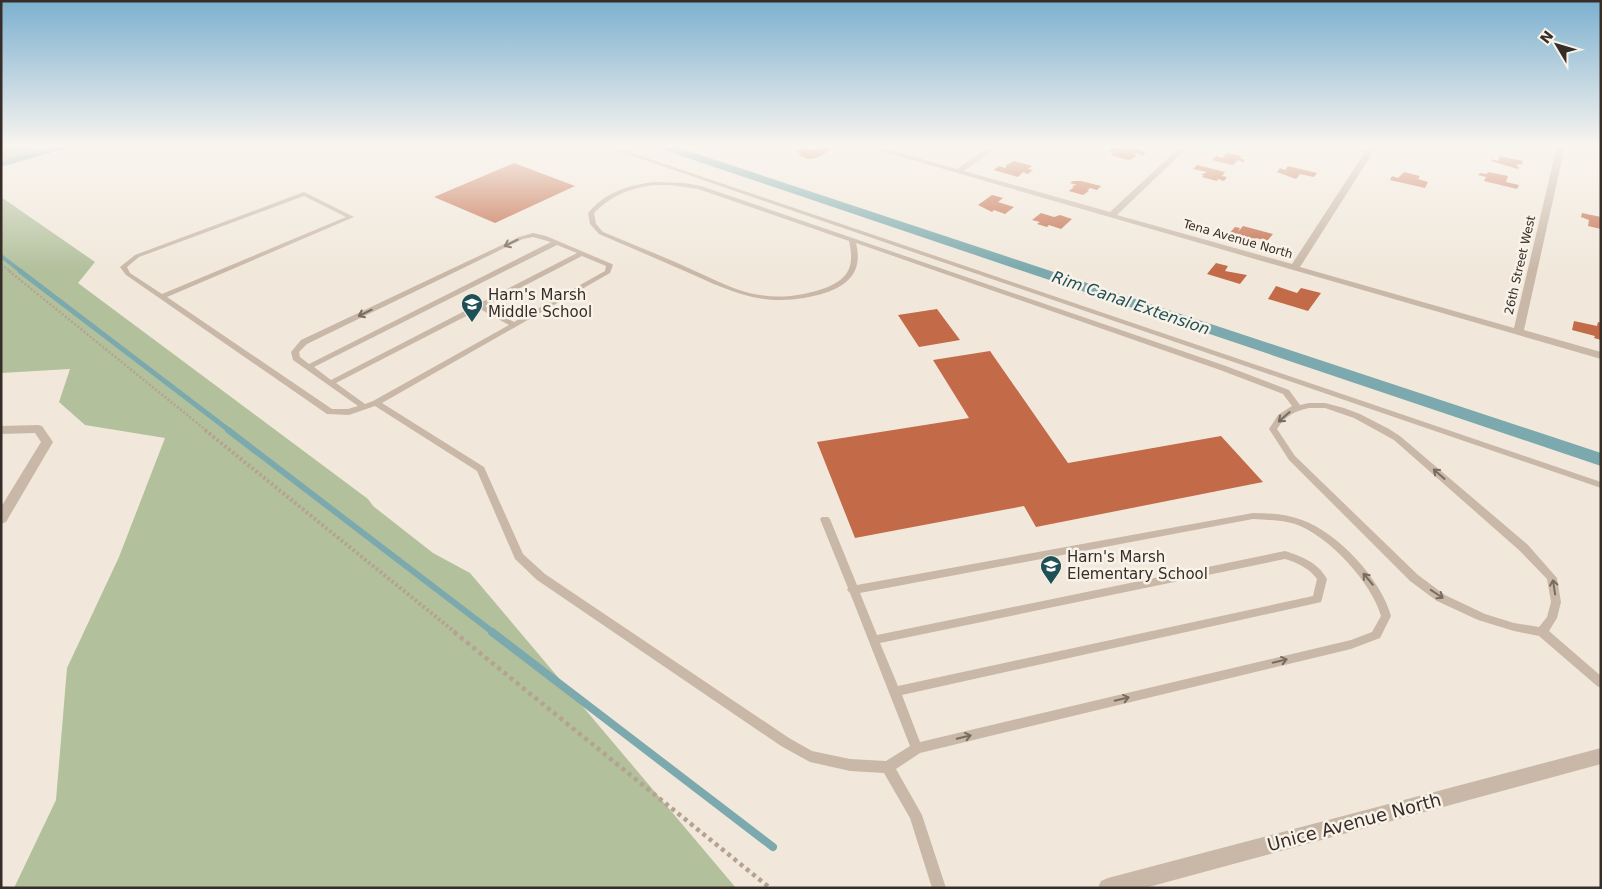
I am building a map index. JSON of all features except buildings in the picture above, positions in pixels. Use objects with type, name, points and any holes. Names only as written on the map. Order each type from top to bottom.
[{"type":"street","name":"Tena Avenue North","points":[[1012,187],[1601,356]]},
{"type":"street","points":[[1111,216],[1141,187]]},
{"type":"street","points":[[1294,268],[1346,187]]},
{"type":"street","name":"26th Street West","points":[[1518,332],[1551,187]]},
{"type":"street","points":[[1,430],[38,430],[47,442],[1,519]]},
{"type":"street","name":"Unice Avenue North","points":[[1108,888],[1601,756]]},
{"type":"lane","points":[[629,187],[613,193],[591,212],[593,224],[601,233],[738,291],[764,298],[795,297],[828,290],[842,283],[854,270],[857,257],[852,241]]},
{"type":"lane","points":[[700,187],[1223,368],[1286,392],[1298,408]]},
{"type":"lane","points":[[729,187],[1601,485]]},
{"type":"lane","points":[[162,297],[351,217],[304,194],[137,256],[123,267],[128,274],[330,412],[348,412],[364,407],[376,403],[608,272],[610,265],[544,236],[533,235],[521,238],[304,342],[295,352],[296,358],[364,407]]},
{"type":"lane","points":[[309,367],[557,242]]},
{"type":"lane","points":[[331,383],[582,253]]},
{"type":"lane","points":[[480,306],[515,325]]},
{"type":"lane","points":[[376,403],[481,469],[518,556],[541,578],[785,742],[810,756],[850,765],[888,767],[917,748],[1351,644],[1376,635],[1386,616],[1383,603],[1370,582],[1325,535],[1294,520],[1263,516],[1253,516],[852,590]]},
{"type":"lane","points":[[1542,632],[1552,618],[1556,602],[1552,578],[1524,548],[1397,438],[1375,423],[1346,411],[1318,405],[1298,408],[1282,416],[1273,429],[1292,458],[1414,578],[1441,598],[1482,617],[1514,627],[1542,632],[1601,683]]},
{"type":"lane","points":[[824,520],[917,748]]},
{"type":"lane","points":[[873,640],[1285,555],[1303,561],[1315,568],[1322,579],[1317,598],[894,692]]},
{"type":"lane","points":[[888,767],[916,815],[939,888]]},
{"type":"path","points":[[1,264],[770,888]]},
{"type":"green space","points":[[1,197],[95,262],[78,283],[368,499],[373,506],[433,553],[470,573],[736,888],[14,888],[56,800],[67,668],[119,557],[165,438],[85,425],[59,402],[70,369],[1,373]]},
{"type":"waterway","name":"Rim Canal Extension","points":[[786,187],[1601,460]]},
{"type":"waterway","points":[[1,256],[22,272]]},
{"type":"waterway","points":[[20,271],[230,431]]},
{"type":"waterway","points":[[228,430],[494,633]]},
{"type":"waterway","points":[[492,632],[773,847]]},
{"type":"place","name":"Harn's Marsh Middle School","points":[[472,323]]},
{"type":"place","name":"Harn's Marsh Elementary School","points":[[1051,585]]}]
